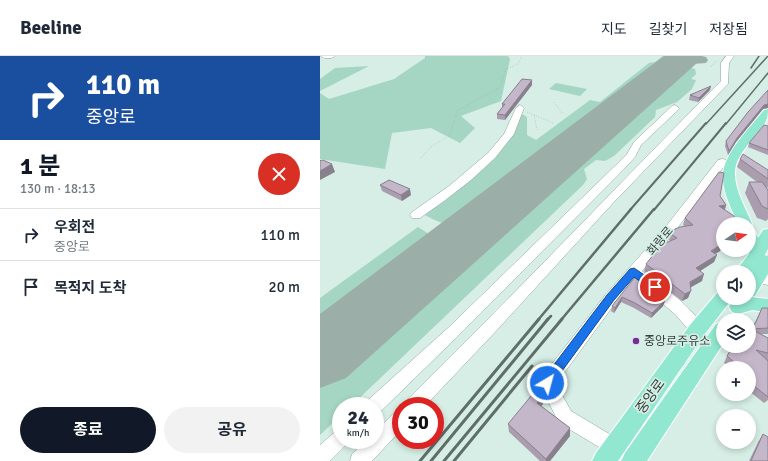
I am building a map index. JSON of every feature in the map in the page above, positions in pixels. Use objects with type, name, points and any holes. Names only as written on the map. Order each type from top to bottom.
[{"type":"main road","name":"화랑로","points":[[730,164],[763,125],[768,112]]},
{"type":"main road","points":[[730,164],[730,182],[733,196],[743,217]]},
{"type":"main road","points":[[756,226],[768,226]]},
{"type":"main road","points":[[756,279],[764,266],[768,234]]},
{"type":"main road","points":[[756,247],[764,266]]},
{"type":"main road","points":[[734,306],[753,303],[768,306]]},
{"type":"main road","name":"중앙로","points":[[609,454],[697,330],[734,306]]},
{"type":"main road","name":"중앙로","points":[[633,461],[716,339]]},
{"type":"street","points":[[326,56],[331,56]]},
{"type":"street","points":[[422,397],[492,326],[662,146],[717,93],[725,82],[728,58]]},
{"type":"street","points":[[416,215],[437,201],[489,157],[509,134],[520,108]]},
{"type":"street","points":[[384,397],[454,331],[620,167],[631,155],[637,144],[666,116]]},
{"type":"street","name":"화랑로","points":[[609,454],[565,417],[547,383],[611,298],[668,232],[722,162],[730,164]]},
{"type":"street","points":[[634,272],[655,287],[680,310],[697,330]]},
{"type":"street","points":[[359,461],[392,427]]},
{"type":"street","points":[[320,458],[332,447]]},
{"type":"path","points":[[421,158],[431,147],[450,135],[457,111],[500,87],[506,70],[518,64],[521,58],[520,56]]},
{"type":"path","points":[[711,68],[728,58]]},
{"type":"path","points":[[554,102],[562,113]]},
{"type":"path","points":[[520,108],[552,123]]},
{"type":"path","points":[[534,115],[537,130]]},
{"type":"green space","points":[[425,56],[508,56],[510,59],[501,101],[461,116],[475,128],[460,143],[431,128],[392,133],[385,169],[320,159],[320,93],[329,99],[394,79],[425,58]]},
{"type":"green space","points":[[663,56],[676,56],[469,220],[463,223],[451,225],[434,220],[423,214],[478,171],[520,113],[527,117],[527,135],[536,140],[590,100],[600,102],[649,63],[655,62]]},
{"type":"green space","points":[[685,63],[691,65],[688,67],[695,69],[696,74],[691,79],[696,80],[692,89],[677,102],[656,110],[655,117],[614,156],[605,161],[596,160],[584,169],[587,179],[583,185],[360,397],[332,397],[332,424],[320,435],[320,371]]},
{"type":"green space","points":[[369,66],[320,91],[320,79],[335,68]]},
{"type":"green space","points":[[556,83],[587,89],[580,96],[549,89]]},
{"type":"green space","points":[[418,227],[432,236],[432,247],[429,252],[320,337],[320,298]]},
{"type":"building","points":[[522,79],[532,80],[505,115],[497,114],[505,104],[502,104]]},
{"type":"building","points":[[711,86],[699,98],[690,95]]},
{"type":"building","points":[[768,90],[768,104],[764,105],[737,138],[729,151],[726,141],[748,112]]},
{"type":"building","points":[[764,125],[768,126],[768,150],[749,143]]},
{"type":"building","points":[[743,154],[768,170],[768,179],[740,159]]},
{"type":"building","points":[[320,160],[323,160],[332,164],[320,171]]},
{"type":"building","points":[[719,172],[724,173],[720,196],[726,205],[719,206],[734,217],[716,217],[716,248],[711,251],[716,256],[696,268],[704,274],[690,282],[691,291],[685,294],[646,264],[661,245],[677,238],[671,234],[675,229],[693,225],[685,218]]},
{"type":"building","points":[[389,180],[410,189],[401,195],[380,185]]},
{"type":"building","points":[[749,182],[762,182],[768,190],[768,209],[762,206]]},
{"type":"building","points":[[635,277],[665,301],[652,313],[622,297],[615,308],[612,306]]},
{"type":"building","points":[[762,308],[768,308],[768,328],[756,329],[756,322]]},
{"type":"building","points":[[756,332],[768,338],[768,353],[756,350]]},
{"type":"building","points":[[756,350],[768,361],[768,397],[756,388],[756,361],[733,361],[727,356],[729,353],[756,353]]},
{"type":"building","points":[[536,390],[543,396],[537,403],[570,428],[546,459],[508,424]]},
{"type":"building","points":[[763,434],[768,437],[768,461],[751,461]]},
{"type":"taxiway","points":[[679,61],[701,60]]},
{"type":"runway","points":[[320,356],[685,56]]},
{"type":"railway","points":[[751,68],[759,56]]},
{"type":"railway","points":[[706,124],[768,56]]},
{"type":"railway","points":[[726,124],[768,73]]},
{"type":"railway","points":[[630,210],[706,123]]},
{"type":"railway","points":[[654,210],[726,123]]},
{"type":"railway","points":[[538,320],[631,209]]},
{"type":"railway","points":[[561,320],[654,209]]},
{"type":"railway","points":[[548,319],[551,316]]},
{"type":"railway","points":[[420,461],[539,319]]},
{"type":"railway","points":[[431,461],[548,319]]},
{"type":"railway","points":[[444,461],[562,319]]},
{"type":"railway","points":[[454,461],[532,366]]},
{"type":"place","name":"중앙로주유소","points":[[636,341]]},
{"type":"route","points":[[547,383],[611,298],[634,272],[655,287]]}]
